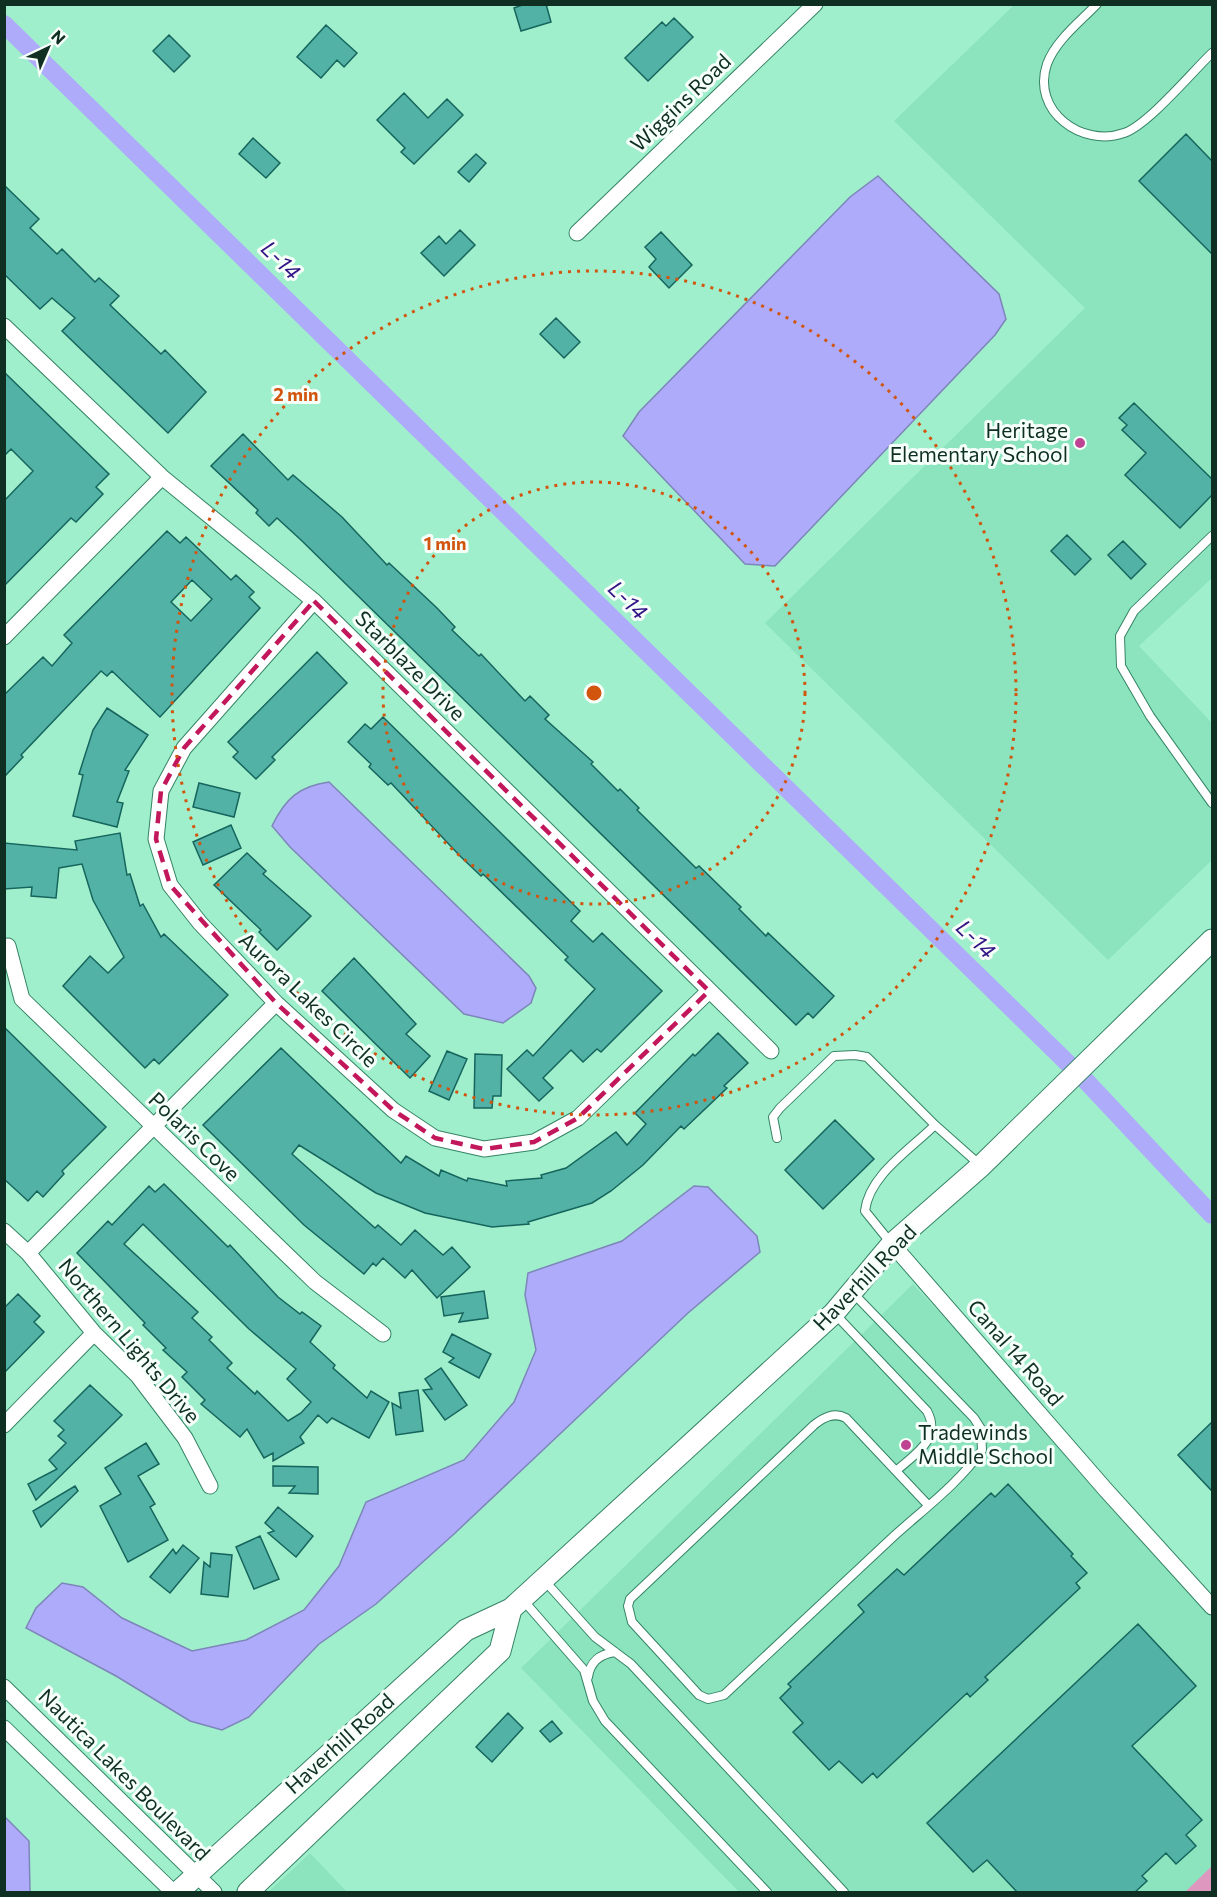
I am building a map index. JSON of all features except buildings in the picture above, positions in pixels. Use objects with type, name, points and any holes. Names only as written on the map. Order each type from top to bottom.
[{"type":"street","name":"Wiggins Road","points":[[577,232],[815,4]]},
{"type":"street","name":"Starblaze Drive","points":[[4,326],[162,477],[314,601],[771,1051]]},
{"type":"street","points":[[4,637],[162,477]]},
{"type":"street","name":"Aurora Lakes Circle","points":[[314,601],[184,748],[161,791],[156,839],[170,885],[200,923],[276,1003],[393,1110],[435,1138],[484,1149],[534,1142],[578,1119],[709,991]]},
{"type":"street","name":"Haverhill Road","points":[[178,1893],[466,1630],[517,1604],[834,1312],[892,1244],[981,1166],[1212,940]]},
{"type":"street","name":"Polaris Cove","points":[[8,946],[22,999],[315,1282],[383,1334]]},
{"type":"street","points":[[28,1253],[276,1003]]},
{"type":"street","name":"Northern Lights Drive","points":[[4,1231],[28,1253],[94,1333],[138,1376],[178,1429],[210,1486]]},
{"type":"street","name":"Canal 14 Road","points":[[892,1244],[1212,1607]]},
{"type":"street","points":[[4,1425],[94,1333]]},
{"type":"street","name":"Haverhill Road","points":[[248,1893],[500,1651],[517,1604]]},
{"type":"street","name":"Nautica Lakes Boulevard","points":[[4,1687],[214,1893]]},
{"type":"street","points":[[4,1728],[173,1893]]},
{"type":"lane","points":[[1097,4],[1054,49],[1047,66],[1045,84],[1049,102],[1059,118],[1073,130],[1090,137],[1109,138],[1127,132],[1142,122],[1212,53]]},
{"type":"lane","points":[[1212,536],[1134,611],[1119,636],[1121,666],[1150,716],[1212,803]]},
{"type":"lane","points":[[777,1138],[773,1117],[834,1056],[855,1055],[867,1057],[935,1125],[981,1166]]},
{"type":"lane","points":[[892,1244],[865,1211],[866,1199],[874,1184],[935,1125]]},
{"type":"lane","points":[[852,1293],[974,1418],[981,1429],[982,1450],[973,1463],[928,1505],[724,1695],[708,1699],[699,1695],[632,1622],[627,1606],[630,1599],[820,1420],[833,1415],[846,1418],[928,1505]]},
{"type":"lane","points":[[834,1312],[927,1411],[932,1420],[933,1428],[927,1444],[896,1471]]},
{"type":"lane","points":[[543,1580],[595,1637],[631,1664],[844,1893]]},
{"type":"lane","points":[[517,1604],[576,1659],[588,1680],[593,1701],[605,1721],[767,1893]]},
{"type":"lane","points":[[588,1680],[592,1664],[606,1653],[615,1652]]},
{"type":"highlighted area","points":[[314,601],[709,991],[578,1118],[534,1142],[484,1149],[435,1138],[393,1110],[276,1003],[170,885],[156,839],[161,791],[184,748]]},
{"type":"shaded area","name":"Heritage Elementary School","points":[[1014,5],[1212,5],[1212,578],[1139,646],[1212,723],[1212,860],[1108,960],[765,623],[1085,308],[894,121]]},
{"type":"shaded area","name":"Tradewinds Middle School","points":[[913,1284],[1212,1606],[1212,1892],[739,1892],[521,1668]]},
{"type":"shaded area","points":[[310,1853],[347,1892],[268,1892],[292,1870]]},
{"type":"shaded area","points":[[1212,1866],[1212,1892],[1185,1892]]},
{"type":"water","points":[[878,176],[999,294],[1006,319],[995,335],[775,566],[745,564],[623,436],[639,412],[850,197]]},
{"type":"water","points":[[329,782],[529,976],[536,988],[531,1003],[503,1023],[464,1014],[290,847],[272,826],[282,808],[301,791]]},
{"type":"water","points":[[694,1186],[708,1187],[757,1236],[760,1252],[688,1313],[454,1534],[376,1604],[319,1644],[249,1717],[222,1730],[190,1721],[116,1676],[26,1628],[36,1608],[62,1583],[83,1587],[122,1618],[192,1651],[246,1640],[304,1610],[339,1566],[366,1502],[464,1460],[514,1402],[536,1350],[525,1295],[528,1273],[622,1241]]},
{"type":"water","points":[[5,1817],[29,1841],[30,1892],[5,1892]]},
{"type":"waterway","name":"L-14","points":[[4,24],[1086,1081],[1212,1215]]},
{"type":"place","name":"Heritage Elementary School","points":[[1080,443]]},
{"type":"place","name":"Tradewinds Middle School","points":[[906,1445]]}]
